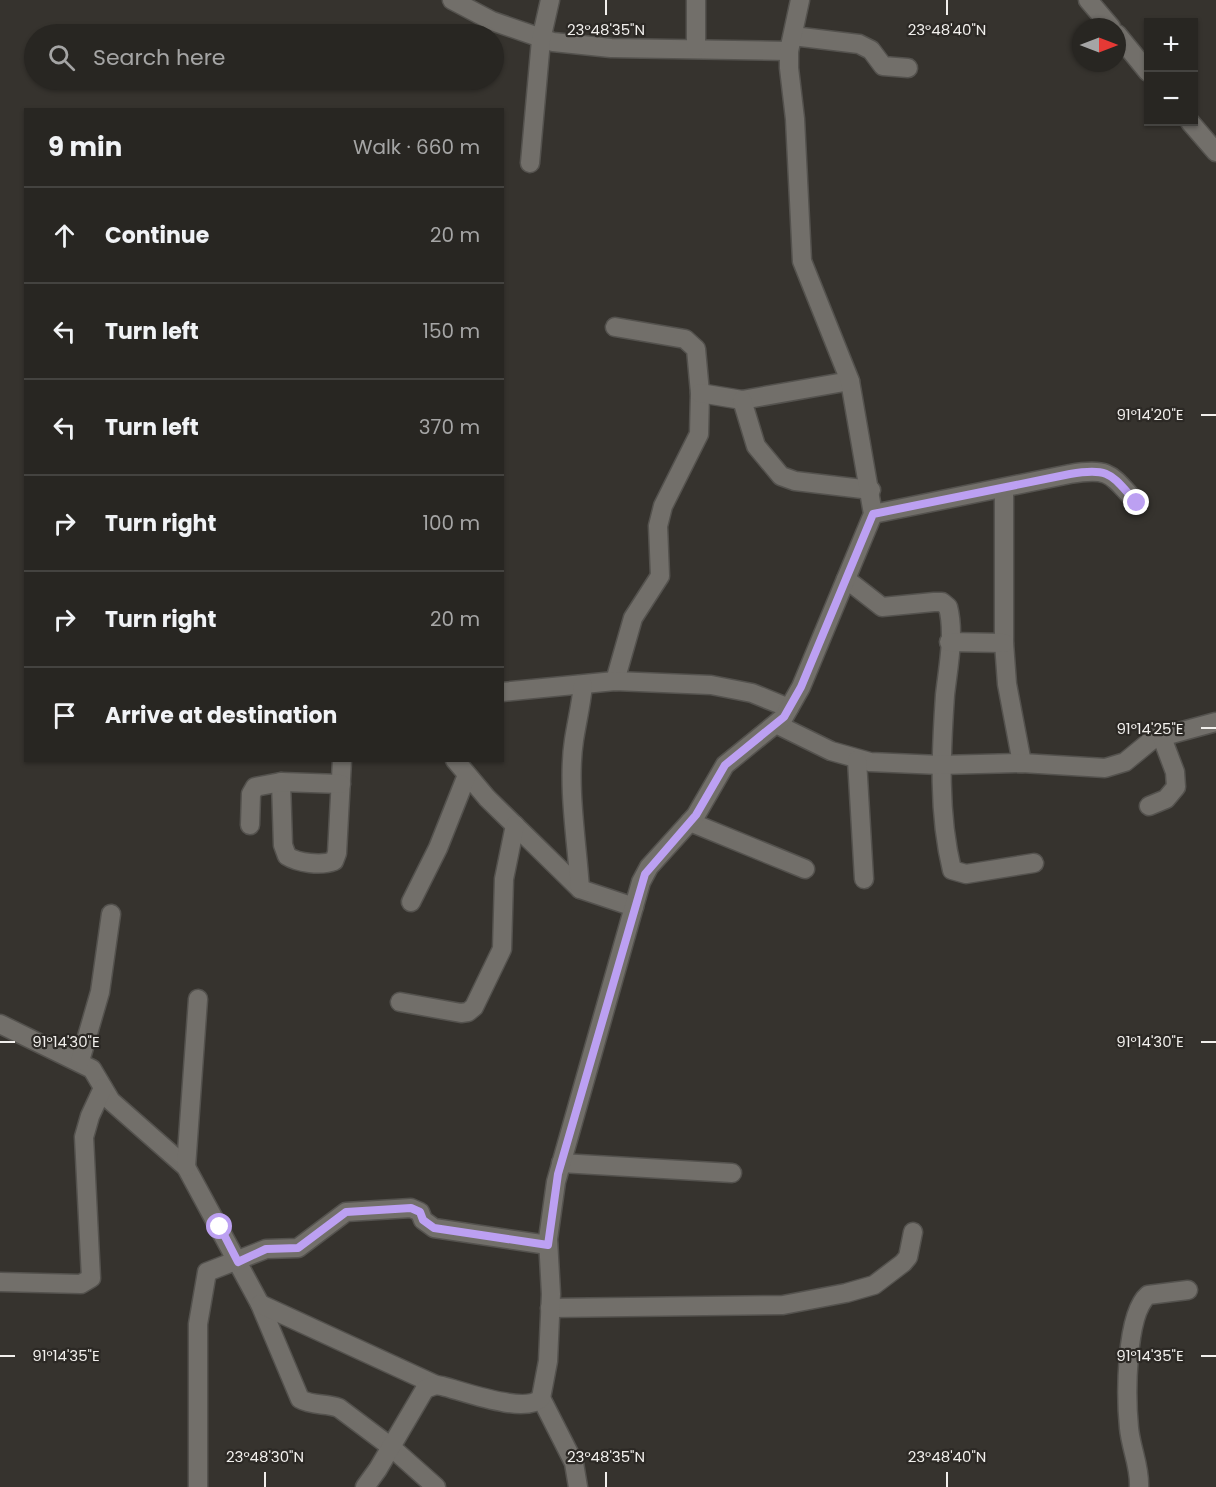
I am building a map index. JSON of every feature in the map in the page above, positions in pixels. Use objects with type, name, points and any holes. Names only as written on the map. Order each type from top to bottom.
[{"type":"street","points":[[531,163],[541,40],[550,0]]},
{"type":"street","points":[[696,0],[696,47]]},
{"type":"street","points":[[578,1487],[574,1463],[541,1398],[546,1373],[550,1308],[548,1245],[561,1163],[634,908],[645,874],[690,822],[732,758],[778,725],[789,708],[801,687],[873,514],[871,490],[850,381],[802,261],[791,43],[800,0]]},
{"type":"street","points":[[1088,0],[1103,18]]},
{"type":"street","points":[[458,2],[483,17],[501,24]]},
{"type":"street","points":[[504,25],[541,40],[611,48],[791,43],[859,44],[871,50],[883,66],[908,69]]},
{"type":"street","points":[[1126,45],[1144,66]]},
{"type":"street","points":[[1193,126],[1216,152]]},
{"type":"street","points":[[615,327],[685,339],[692,343],[696,349],[700,393],[699,434],[660,514],[660,576],[633,618],[615,681]]},
{"type":"street","points":[[700,393],[742,400],[850,381]]},
{"type":"street","points":[[742,400],[756,446],[781,476],[795,481],[871,490]]},
{"type":"street","points":[[873,514],[919,503],[1004,490],[1070,474],[1106,472],[1137,503]]},
{"type":"street","points":[[1004,490],[1004,643],[1008,698],[1022,763]]},
{"type":"street","points":[[846,579],[882,607],[942,602],[948,607],[949,642],[940,765],[942,806],[952,870],[966,874],[1034,863]]},
{"type":"street","points":[[949,642],[1004,643]]},
{"type":"street","points":[[504,692],[615,681],[718,686],[752,693],[789,708]]},
{"type":"street","points":[[580,889],[573,776],[574,740],[580,718],[582,685]]},
{"type":"street","points":[[778,725],[820,747],[857,760],[940,765],[1022,763],[1094,768],[1114,766],[1125,762],[1161,735],[1216,722]]},
{"type":"street","points":[[1149,806],[1166,799],[1176,787],[1175,772],[1161,735]]},
{"type":"street","points":[[857,760],[864,879]]},
{"type":"street","points":[[281,782],[283,845],[286,856],[293,860],[322,863],[334,861],[337,854],[342,762]]},
{"type":"street","points":[[457,762],[515,825],[580,889],[634,908]]},
{"type":"street","points":[[411,902],[438,848],[467,775]]},
{"type":"street","points":[[250,825],[252,794],[255,787],[281,782],[340,784]]},
{"type":"street","points":[[690,822],[805,869]]},
{"type":"street","points":[[400,1002],[461,1013],[468,1012],[474,1006],[502,949],[504,879],[515,825]]},
{"type":"street","points":[[80,1061],[100,992],[111,914]]},
{"type":"street","points":[[186,1167],[198,999]]},
{"type":"street","points":[[0,1024],[80,1061],[92,1069],[119,1110],[186,1167],[260,1304],[300,1399],[313,1404],[330,1404],[339,1408],[391,1447],[436,1487]]},
{"type":"street","points":[[0,1282],[81,1284],[91,1278],[84,1137],[90,1116],[103,1088]]},
{"type":"street","points":[[561,1163],[732,1173]]},
{"type":"street","points":[[198,1487],[198,1324],[204,1279],[213,1268],[238,1262],[266,1249],[298,1248],[342,1214],[352,1210],[411,1208],[420,1212],[423,1220],[434,1228],[548,1245]]},
{"type":"street","points":[[550,1308],[783,1305],[846,1293],[874,1285],[903,1263],[908,1257],[913,1232]]},
{"type":"street","points":[[1139,1487],[1138,1464],[1129,1425],[1132,1322],[1148,1295],[1188,1290]]},
{"type":"street","points":[[260,1304],[435,1384],[514,1404],[530,1404],[541,1398]]},
{"type":"street","points":[[365,1487],[425,1389],[435,1384]]},
{"type":"route","points":[[220,1227],[238,1262],[266,1249],[292,1250],[298,1248],[342,1214],[352,1210],[411,1208],[420,1212],[427,1225],[434,1228],[548,1245],[558,1174],[641,882],[649,867],[696,815],[725,765],[778,725],[784,717],[801,687],[873,514],[919,503],[1004,490],[1070,474],[1099,471],[1111,475],[1137,503]]}]
